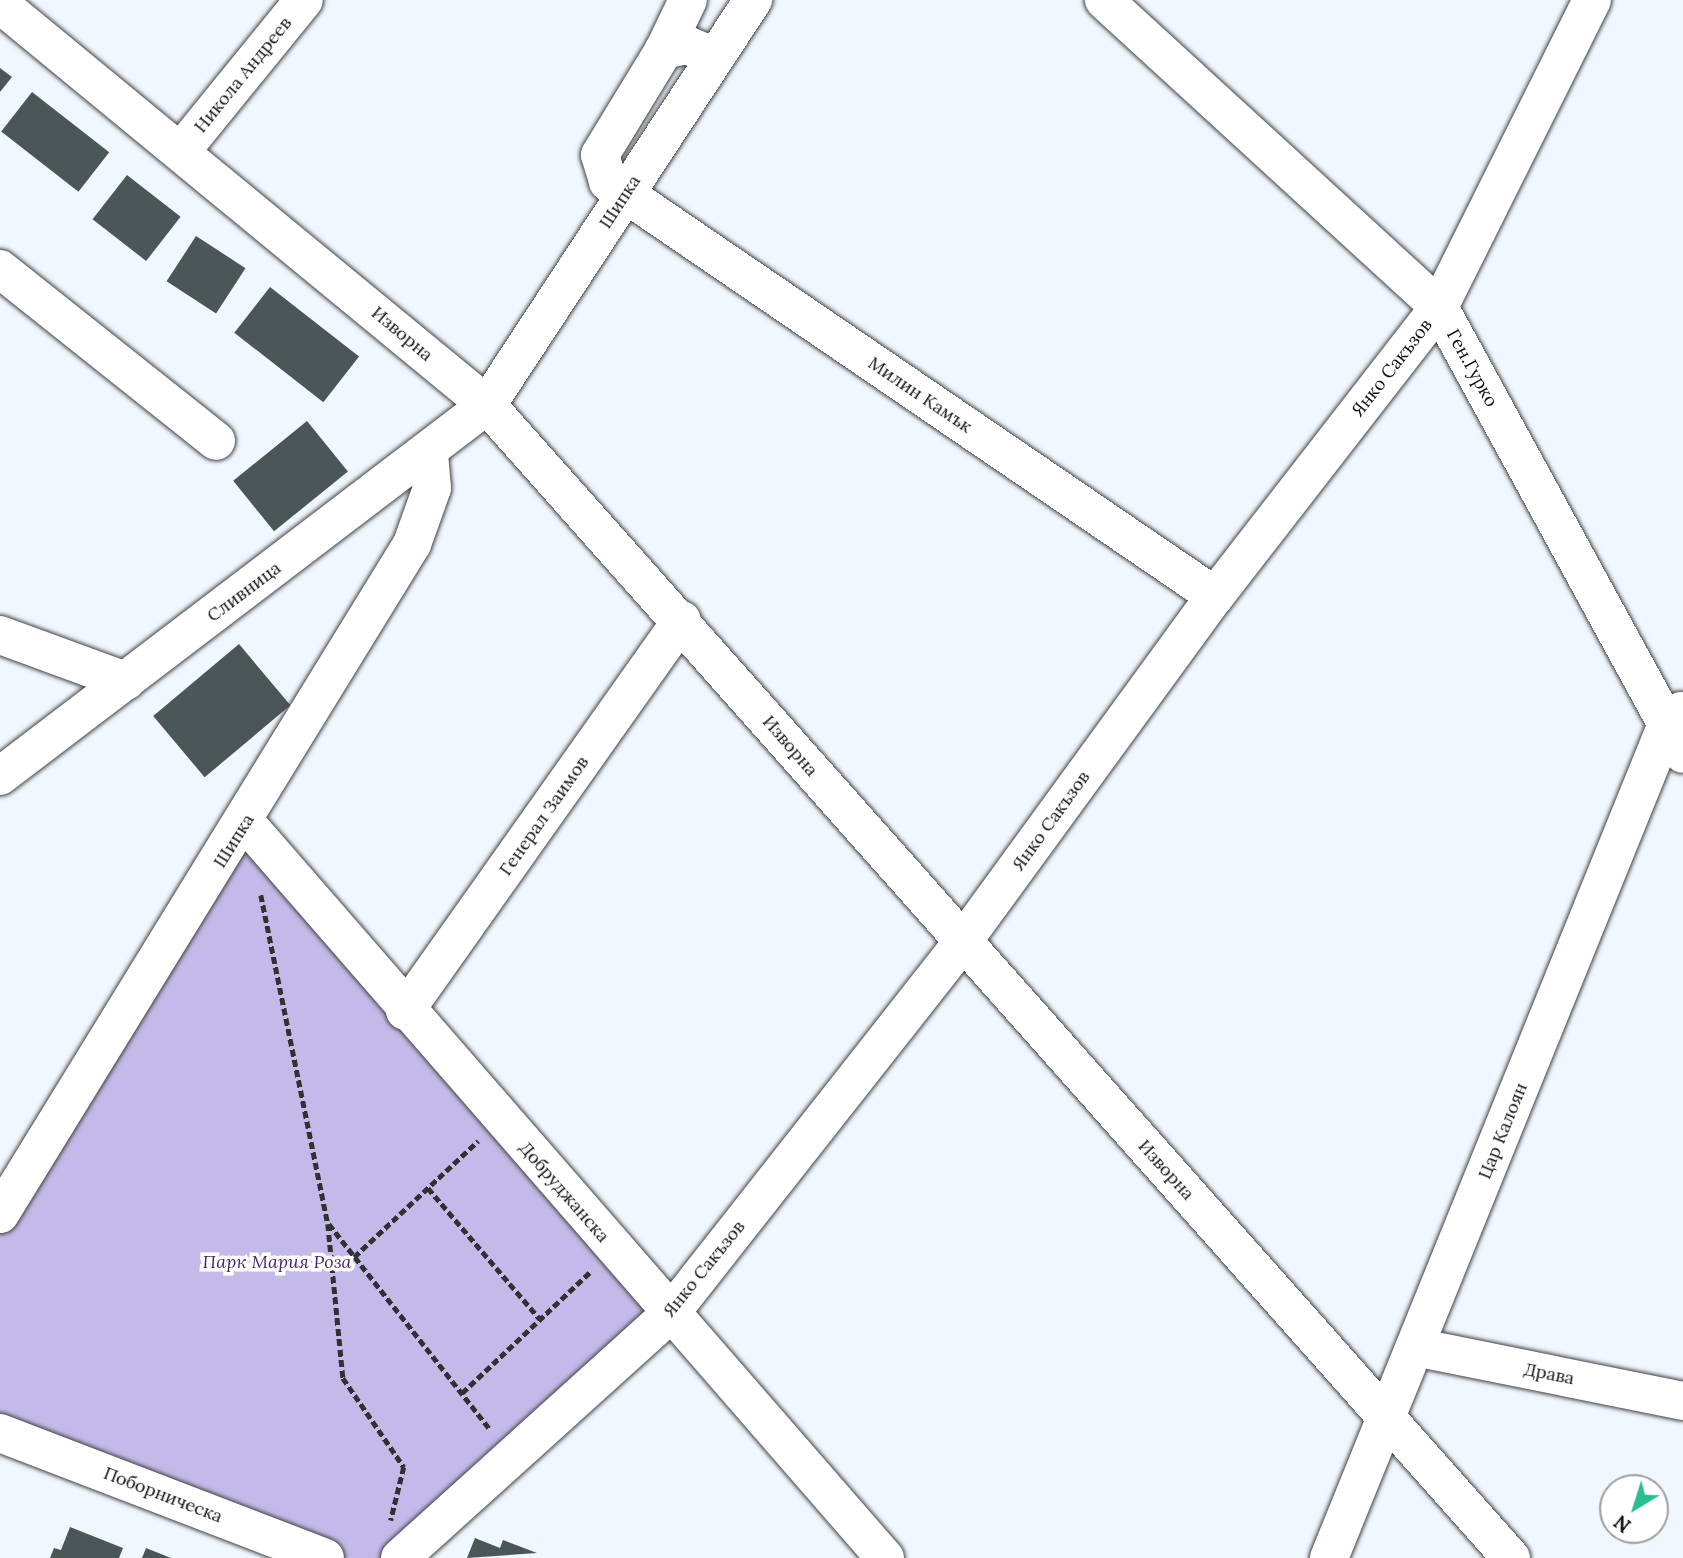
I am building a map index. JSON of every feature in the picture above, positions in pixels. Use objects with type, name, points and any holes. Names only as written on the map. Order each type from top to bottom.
[{"type":"street","name":"Никола Андреев","points":[[182,150],[304,0]]},
{"type":"street","name":"Милин Камък","points":[[688,0],[664,50],[600,155],[601,174],[625,194],[1215,596]]},
{"type":"street","name":"Шипка","points":[[487,405],[753,0]]},
{"type":"street","name":"Ген.Гурко","points":[[1104,0],[1439,307],[1678,729]]},
{"type":"street","name":"Янко Сакъзов","points":[[394,1545],[513,1458],[670,1314],[961,944],[1215,596],[1439,307],[1592,0]]},
{"type":"street","name":"Изворна","points":[[0,4],[182,150],[487,405],[682,620],[961,944],[1390,1417],[1511,1558]]},
{"type":"street","points":[[664,50],[687,45],[715,57]]},
{"type":"street","points":[[0,269],[216,441]]},
{"type":"street","name":"Сливница","points":[[0,776],[429,454],[487,405]]},
{"type":"street","name":"Шипка","points":[[0,1214],[246,823],[412,544],[432,488],[429,454]]},
{"type":"street","name":"Генерал Заимов","points":[[405,1011],[682,620]]},
{"type":"street","points":[[0,635],[126,681]]},
{"type":"street","name":"Цар Калоян","points":[[1329,1558],[1390,1417],[1415,1347],[1678,729]]},
{"type":"street","name":"Добруджанска","points":[[246,823],[405,1011],[886,1558]]},
{"type":"street","name":"Драва","points":[[1415,1347],[1683,1401]]},
{"type":"street","name":"Поборническа","points":[[0,1433],[326,1558]]},
{"type":"path","points":[[260,890],[328,1224],[344,1378],[404,1467],[394,1545]]},
{"type":"path","points":[[354,1257],[500,1120]]},
{"type":"path","points":[[428,1188],[540,1319]]},
{"type":"path","points":[[328,1224],[513,1458]]},
{"type":"path","points":[[462,1393],[614,1250]]},
{"type":"green space","name":"Парк Мария Роза","points":[[246,823],[670,1314],[400,1558],[325,1558],[0,1433],[0,1214]]},
{"type":"building","points":[[0,68],[12,77],[0,92]]},
{"type":"building","points":[[32,92],[109,152],[78,192],[1,131]]},
{"type":"building","points":[[127,175],[181,217],[146,261],[93,219]]},
{"type":"building","points":[[196,236],[245,268],[216,313],[167,281]]},
{"type":"building","points":[[270,287],[359,357],[323,402],[234,333]]},
{"type":"building","points":[[307,421],[348,472],[274,531],[233,481]]},
{"type":"building","points":[[239,644],[290,705],[205,777],[153,716]]},
{"type":"building","points":[[70,1527],[123,1548],[119,1558],[50,1558],[54,1548],[61,1550]]},
{"type":"building","points":[[475,1538],[500,1548],[503,1540],[537,1553],[467,1558]]},
{"type":"building","points":[[146,1548],[171,1558],[142,1558]]}]
